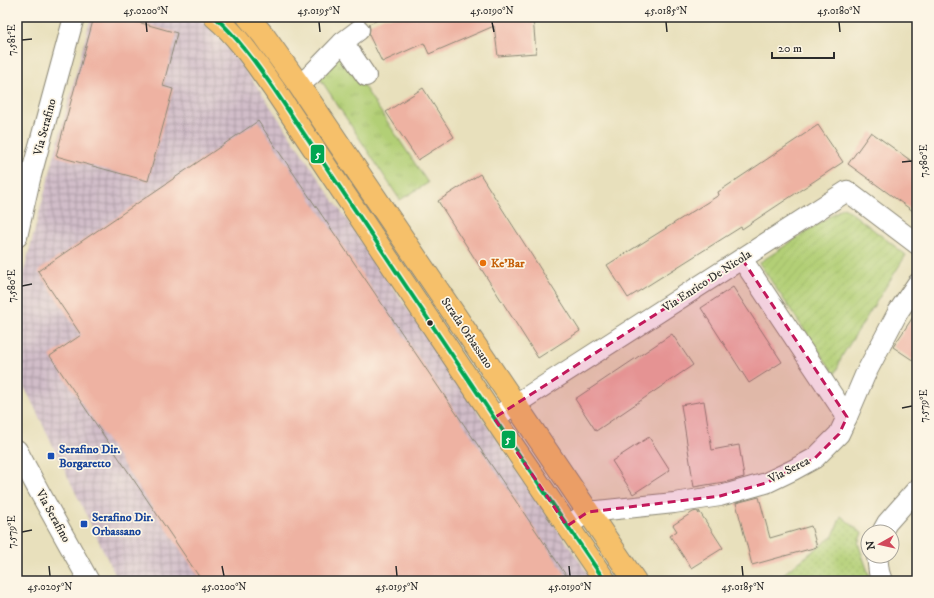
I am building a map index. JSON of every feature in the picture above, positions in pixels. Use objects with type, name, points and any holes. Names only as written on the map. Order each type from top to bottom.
[{"type":"main road","name":"Strada Orbassano","points":[[215,17],[244,48],[274,89],[605,581]]},
{"type":"main road","name":"Strada Orbassano","points":[[248,17],[264,36],[299,85],[635,581]]},
{"type":"street","name":"Via Serafino","points":[[17,237],[30,179],[74,17]]},
{"type":"street","points":[[299,85],[310,76],[343,42],[359,30]]},
{"type":"street","points":[[343,42],[366,76]]},
{"type":"street","name":"Via Enrico De Nicola","points":[[494,418],[847,191],[917,244]]},
{"type":"street","points":[[742,259],[847,417]]},
{"type":"street","name":"Via Serea","points":[[567,526],[588,512],[674,503],[720,496],[766,482],[793,470],[814,458],[839,434],[865,375],[898,312],[917,284]]},
{"type":"street","name":"Via Serafino","points":[[17,450],[89,581]]},
{"type":"street","points":[[886,524],[917,488]]},
{"type":"street","points":[[878,564],[882,581]]},
{"type":"highlighted area","points":[[742,259],[847,417],[839,434],[815,458],[766,483],[720,496],[588,512],[567,526],[494,418]]},
{"type":"shaded area","points":[[91,17],[197,17],[215,33],[258,88],[593,581],[118,581],[29,396],[17,376],[17,297]]},
{"type":"green space","points":[[341,52],[428,183],[400,200],[319,77]]},
{"type":"green space","points":[[844,207],[906,255],[842,356],[835,375],[759,263]]},
{"type":"green space","points":[[841,516],[860,531],[858,543],[860,549],[860,564],[865,564],[871,581],[774,581],[833,536]]},
{"type":"building","points":[[94,17],[120,17],[177,33],[163,86],[173,89],[148,181],[56,156]]},
{"type":"building","points":[[384,17],[533,17],[536,53],[498,56],[494,26],[429,54],[424,43],[382,62],[369,35],[369,24]]},
{"type":"building","points":[[423,88],[454,137],[418,160],[386,112]]},
{"type":"building","points":[[258,121],[570,581],[202,581],[50,356],[81,335],[38,271]]},
{"type":"building","points":[[818,125],[843,162],[742,229],[741,227],[628,298],[607,265],[719,195],[718,192]]},
{"type":"building","points":[[871,132],[917,165],[917,214],[848,164]]},
{"type":"building","points":[[480,174],[580,331],[538,358],[438,201]]},
{"type":"building","points":[[733,287],[782,362],[749,383],[701,308]]},
{"type":"building","points":[[917,311],[917,363],[893,347]]},
{"type":"building","points":[[672,334],[693,365],[596,431],[575,399]]},
{"type":"building","points":[[704,401],[712,450],[739,445],[744,477],[694,487],[681,405]]},
{"type":"building","points":[[649,437],[670,470],[633,494],[612,461]]},
{"type":"building","points":[[759,497],[770,538],[811,526],[817,547],[752,565],[736,503]]},
{"type":"building","points":[[697,511],[699,514],[699,511],[723,548],[691,568],[670,536],[677,531],[673,525]]},
{"type":"transit line","name":"5","points":[[215,17],[239,42],[274,89],[605,581]]},
{"type":"place","name":"Ke'Bar","points":[[483,263]]},
{"type":"place","name":"Serafino Dir. Borgaretto","points":[[51,456]]},
{"type":"place","name":"Serafino Dir. Orbassano","points":[[84,524]]}]
